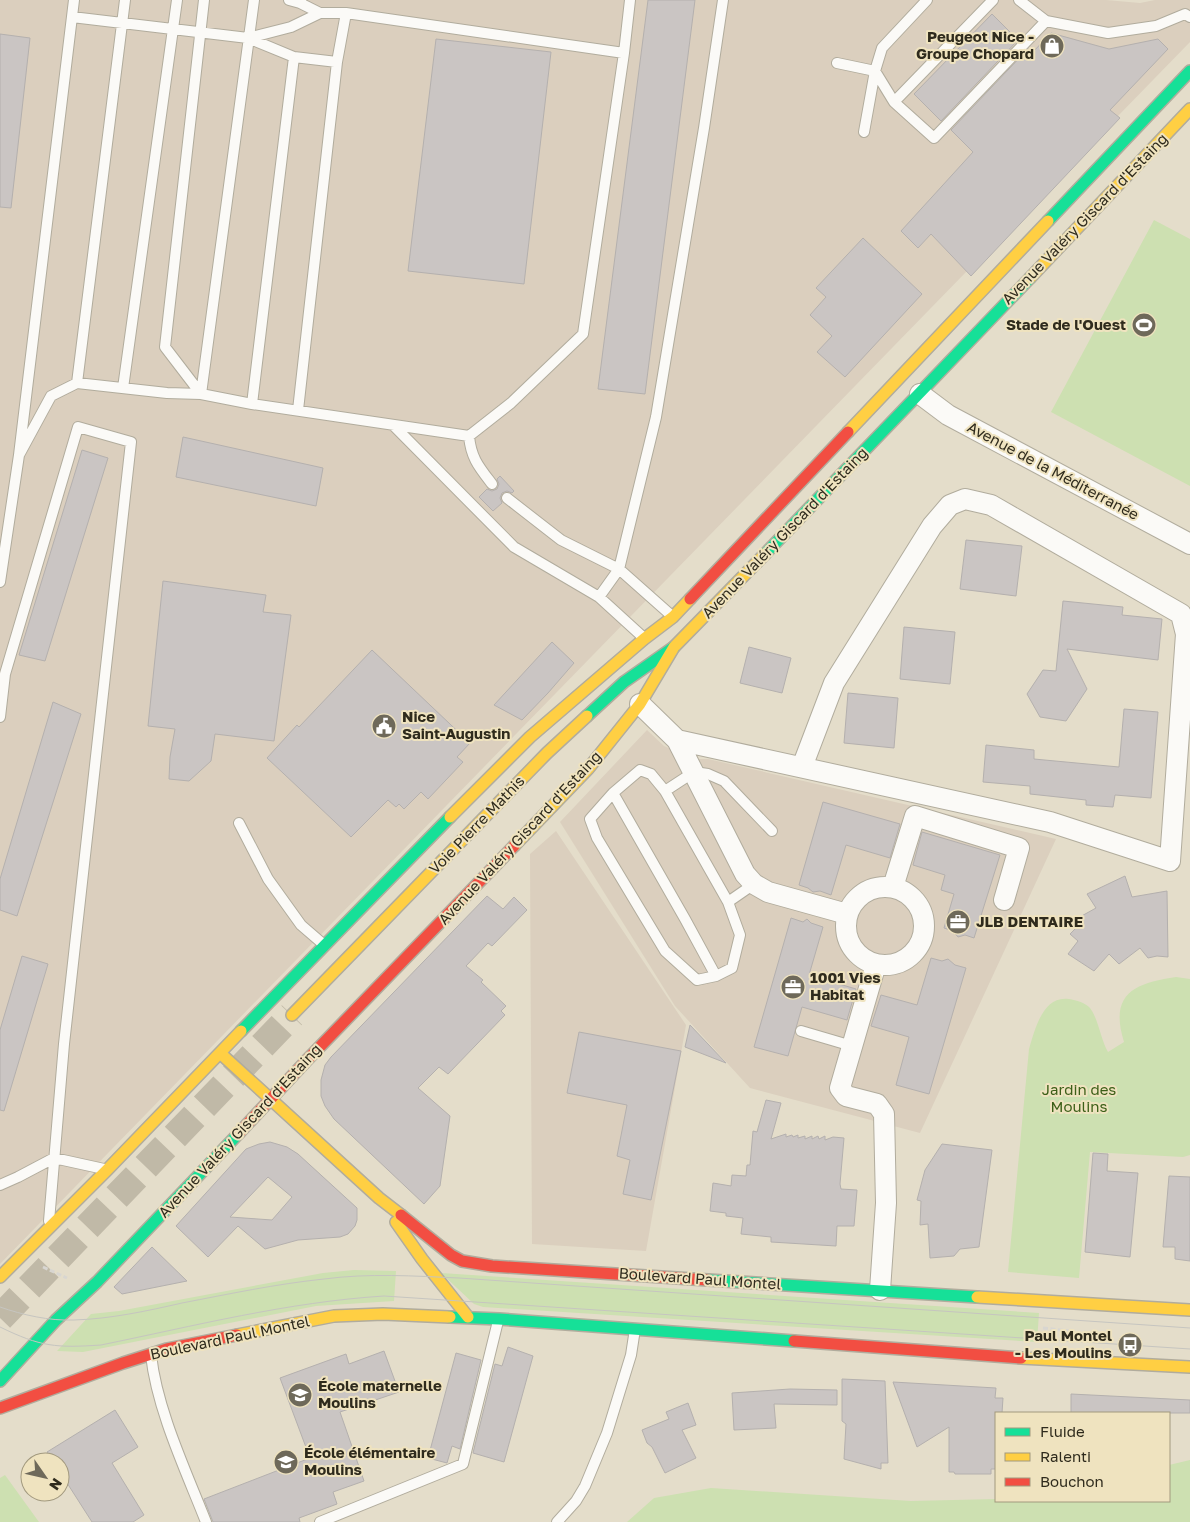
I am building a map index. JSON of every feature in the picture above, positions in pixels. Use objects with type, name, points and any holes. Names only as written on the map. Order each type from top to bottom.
[{"type":"main road","name":"Avenue Valéry Giscard d'Estaing","points":[[1,1274],[107,1170],[324,945],[530,737],[644,638],[672,617],[1190,71]]},
{"type":"main road","name":"Avenue Valéry Giscard d'Estaing","points":[[0,1380],[56,1320],[90,1289],[308,1059],[588,769],[640,704],[674,647],[920,394],[1190,109]]},
{"type":"main road","name":"Voie Pierre Mathis","points":[[292,1015],[548,753],[624,682],[674,647]]},
{"type":"main road","points":[[220,1053],[379,1198],[422,1259],[468,1317]]},
{"type":"main road","name":"Boulevard Paul Montel","points":[[379,1198],[451,1255],[462,1261],[492,1266],[1190,1310]]},
{"type":"main road","name":"Boulevard Paul Montel","points":[[0,1408],[166,1349],[334,1316],[400,1314],[468,1317],[1190,1368]]},
{"type":"street","name":"Avenue de la Méditerranée","points":[[920,394],[948,415],[1190,544]]},
{"type":"street","points":[[677,740],[1050,822],[1170,861],[1186,634],[1181,614],[991,505],[965,499],[950,505],[932,526],[834,682],[802,767]]},
{"type":"street","points":[[640,704],[677,740],[745,874],[754,884],[768,892],[847,914]]},
{"type":"street","points":[[893,887],[915,816],[1019,848],[1004,900]]},
{"type":"street","points":[[882,887],[893,887],[905,892],[921,910],[924,922],[923,934],[919,946],[910,956],[900,962],[888,965],[876,964],[864,960],[854,951],[848,940],[845,927],[847,914],[852,904],[860,895],[882,887]]},
{"type":"street","points":[[876,964],[840,1088],[846,1096],[877,1104],[884,1114],[886,1203],[880,1290]]},
{"type":"lane","points":[[0,582],[19,455],[74,0]]},
{"type":"lane","points":[[77,383],[125,0]]},
{"type":"lane","points":[[123,388],[177,0]]},
{"type":"lane","points":[[201,394],[166,347],[204,0]]},
{"type":"lane","points":[[201,394],[254,0]]},
{"type":"lane","points":[[289,0],[300,2],[320,12],[346,13],[624,53]]},
{"type":"lane","points":[[19,455],[51,396],[77,383],[167,393],[201,394],[252,404],[468,436],[511,403],[583,334],[630,0]]},
{"type":"lane","points":[[599,597],[620,569],[656,417],[704,128],[723,0]]},
{"type":"lane","points":[[864,132],[875,71],[882,48],[927,0]]},
{"type":"lane","points":[[894,102],[994,0]]},
{"type":"lane","points":[[1019,0],[1046,21],[1108,33],[1156,26],[1185,14],[1190,17]]},
{"type":"lane","points":[[248,38],[291,27],[320,12]]},
{"type":"lane","points":[[298,410],[337,62],[346,13]]},
{"type":"lane","points":[[72,17],[248,38],[294,57],[337,62]]},
{"type":"lane","points":[[837,63],[875,71],[894,102],[934,138],[1046,21]]},
{"type":"lane","points":[[252,404],[294,57]]},
{"type":"lane","points":[[393,425],[514,547],[599,597],[644,638]]},
{"type":"lane","points":[[0,717],[5,674],[78,427],[131,442],[64,1044],[49,1228]]},
{"type":"lane","points":[[468,436],[470,450],[477,464],[492,484]]},
{"type":"lane","points":[[507,498],[561,540],[620,569],[672,617]]},
{"type":"lane","points":[[640,770],[651,774],[665,791],[728,902],[740,935],[732,968],[716,976],[697,980],[665,951],[597,838],[590,818],[613,793],[640,770]]},
{"type":"lane","points":[[665,791],[694,772],[708,774],[724,782],[772,830]]},
{"type":"lane","points":[[613,793],[716,976]]},
{"type":"lane","points":[[239,823],[268,879],[301,925],[324,945]]},
{"type":"lane","points":[[728,902],[754,884]]},
{"type":"lane","points":[[801,1031],[852,1046]]},
{"type":"lane","points":[[0,1185],[54,1158],[107,1170]]},
{"type":"lane","points":[[320,1522],[463,1464],[498,1319]]},
{"type":"lane","points":[[557,1522],[576,1501],[586,1486],[607,1432],[631,1355],[635,1328]]},
{"type":"lane","points":[[151,1354],[153,1374],[162,1407],[206,1522]]},
{"type":"path","points":[[19,1258],[90,1289]]},
{"type":"path","points":[[1043,1328],[1069,1331]]},
{"type":"shaded area","points":[[0,0],[1106,0],[1140,3],[1155,0],[1190,0],[1190,42],[0,1264]]},
{"type":"shaded area","points":[[647,730],[664,746],[694,759],[708,759],[1056,839],[920,1133],[750,1088],[675,1006],[560,822]]},
{"type":"shaded area","points":[[556,831],[686,1025],[646,1251],[532,1244],[530,854]]},
{"type":"green space","name":"Stade de l'Ouest","points":[[1154,220],[1190,239],[1190,486],[1051,412]]},
{"type":"green space","name":"Jardin des Moulins","points":[[1176,977],[1190,979],[1190,1155],[1183,1157],[1090,1152],[1079,1278],[1008,1272],[1029,1049],[1037,1023],[1046,1008],[1053,1002],[1060,999],[1072,999],[1081,1002],[1090,1008],[1095,1017],[1108,1052],[1124,1042],[1120,1026],[1120,1012],[1123,1002],[1129,994],[1148,983]]},
{"type":"green space","points":[[354,1270],[396,1271],[394,1301],[316,1306],[83,1352],[57,1351],[91,1314],[119,1311],[323,1273]]},
{"type":"green space","points":[[441,1273],[1039,1313],[1037,1342],[483,1307],[474,1304]]},
{"type":"green space","points":[[1190,1460],[1190,1522],[627,1522],[654,1498],[711,1488],[911,1501],[995,1499],[995,1502],[1170,1502],[1170,1465]]},
{"type":"green space","points":[[5,1475],[20,1496],[20,1502],[25,1502],[39,1522],[0,1522],[0,1478]]},
{"type":"building","points":[[648,0],[695,0],[645,394],[598,389]]},
{"type":"building","points":[[992,14],[1018,40],[941,121],[914,94]]},
{"type":"building","points":[[1051,33],[1109,49],[1158,39],[1168,49],[1110,110],[1120,118],[971,276],[931,234],[918,248],[901,231],[973,152],[951,130],[1028,49],[1032,53]]},
{"type":"building","points":[[0,34],[30,38],[11,208],[0,207]]},
{"type":"building","points":[[436,39],[551,52],[524,284],[408,271]]},
{"type":"building","points":[[863,238],[922,294],[845,377],[817,352],[832,336],[810,315],[826,297],[816,288]]},
{"type":"building","points":[[183,437],[323,468],[316,506],[176,477]]},
{"type":"building","points":[[82,450],[108,458],[45,661],[19,655]]},
{"type":"building","points":[[500,476],[514,491],[512,493],[507,491],[502,493],[500,498],[502,503],[493,511],[479,497],[487,489],[492,491],[497,489],[499,484],[497,479]]},
{"type":"building","points":[[966,540],[1022,546],[1016,596],[960,589]]},
{"type":"building","points":[[163,581],[266,595],[263,612],[291,615],[274,741],[215,734],[211,761],[189,781],[169,779],[170,757],[175,729],[148,726]]},
{"type":"building","points":[[1063,601],[1123,607],[1122,615],[1162,619],[1158,660],[1067,649],[1087,689],[1066,721],[1040,717],[1027,694],[1043,670],[1056,671]]},
{"type":"building","points":[[904,627],[955,632],[950,684],[900,679]]},
{"type":"building","points":[[552,642],[574,663],[548,693],[522,720],[494,705]]},
{"type":"building","points":[[749,647],[791,658],[782,693],[740,683]]},
{"type":"building","name":"Nice Saint-Augustin","points":[[372,650],[470,743],[457,757],[463,762],[428,799],[421,792],[404,809],[399,804],[396,807],[388,800],[351,837],[267,758]]},
{"type":"building","points":[[848,693],[898,698],[894,748],[844,743]]},
{"type":"building","points":[[53,702],[81,714],[17,916],[0,910],[0,879]]},
{"type":"building","points":[[1124,709],[1158,712],[1151,798],[1115,795],[1113,807],[1086,805],[1086,800],[1030,794],[1030,786],[983,782],[986,745],[1034,750],[1034,759],[1119,767]]},
{"type":"building","points":[[823,802],[900,824],[890,858],[846,845],[831,895],[820,891],[813,892],[799,885]]},
{"type":"building","points":[[922,832],[1000,855],[974,938],[965,935],[958,937],[953,931],[944,928],[954,894],[941,890],[945,875],[913,865]]},
{"type":"building","points":[[1125,876],[1132,897],[1167,891],[1168,957],[1157,956],[1148,958],[1140,948],[1119,964],[1109,954],[1094,971],[1068,954],[1078,941],[1070,934],[1077,927],[1078,918],[1096,908],[1087,894]]},
{"type":"building","points":[[487,896],[503,909],[514,897],[527,910],[492,946],[488,943],[466,966],[483,980],[481,982],[506,1006],[501,1011],[505,1015],[448,1074],[439,1067],[418,1088],[450,1116],[440,1186],[424,1204],[334,1119],[321,1096],[321,1080],[325,1065],[331,1057]]},
{"type":"building","points":[[791,918],[803,922],[807,919],[811,923],[823,927],[809,975],[856,989],[847,1020],[802,1007],[788,1056],[754,1047]]},
{"type":"building","points":[[22,956],[48,964],[4,1111],[0,1110],[0,1030]]},
{"type":"building","points":[[931,958],[942,961],[948,959],[955,965],[966,968],[929,1094],[896,1085],[909,1037],[871,1026],[881,995],[917,1005]]},
{"type":"building","points":[[690,1025],[726,1063],[685,1047]]},
{"type":"building","points":[[579,1032],[681,1051],[651,1200],[623,1194],[630,1160],[617,1156],[627,1105],[567,1093]]},
{"type":"building","points":[[766,1100],[781,1103],[771,1139],[786,1134],[786,1137],[792,1135],[793,1137],[798,1135],[798,1138],[805,1136],[805,1139],[812,1136],[812,1139],[818,1136],[819,1139],[825,1136],[825,1140],[833,1137],[844,1138],[841,1189],[857,1190],[854,1226],[837,1226],[836,1246],[771,1242],[771,1237],[741,1234],[743,1218],[726,1216],[726,1213],[710,1211],[713,1183],[731,1186],[732,1175],[746,1176],[747,1165],[750,1165],[753,1131],[757,1132]]},
{"type":"building","points":[[270,1142],[287,1147],[298,1154],[357,1208],[355,1226],[348,1234],[340,1237],[298,1240],[265,1249],[238,1226],[208,1257],[176,1226],[246,1149]],"holes":[[[268,1177],[292,1197],[272,1220],[230,1217]]]},
{"type":"building","points":[[942,1144],[992,1150],[979,1247],[960,1249],[954,1256],[930,1258],[928,1224],[920,1225],[921,1201],[917,1200],[925,1170]]},
{"type":"building","points":[[1093,1153],[1108,1154],[1107,1171],[1138,1173],[1130,1257],[1085,1252]]},
{"type":"building","points":[[1169,1176],[1190,1177],[1190,1261],[1175,1259],[1175,1247],[1163,1247]]},
{"type":"building","points":[[152,1247],[187,1281],[122,1294],[114,1287]]},
{"type":"building","points":[[508,1347],[533,1356],[504,1462],[473,1453],[495,1364],[502,1366]]},
{"type":"building","points":[[384,1351],[399,1392],[340,1412],[364,1481],[333,1492],[337,1504],[299,1518],[300,1522],[213,1522],[204,1499],[310,1458],[280,1378],[346,1354],[349,1364]]},
{"type":"building","points":[[456,1353],[481,1360],[460,1449],[452,1446],[447,1463],[428,1458]]},
{"type":"building","points":[[842,1379],[885,1381],[888,1463],[881,1463],[881,1469],[844,1459],[846,1424],[842,1421]]},
{"type":"building","points":[[893,1382],[996,1388],[995,1398],[1003,1398],[1002,1412],[995,1412],[995,1469],[991,1469],[991,1474],[955,1474],[954,1472],[949,1472],[949,1427],[917,1447]]},
{"type":"building","points":[[790,1389],[837,1390],[837,1405],[774,1404],[776,1428],[734,1430],[732,1393]]},
{"type":"building","points":[[1071,1394],[1190,1400],[1190,1413],[1071,1412]]},
{"type":"building","points":[[688,1403],[696,1425],[682,1430],[696,1458],[665,1473],[652,1447],[647,1443],[642,1430],[669,1419],[666,1412]]},
{"type":"building","points":[[115,1410],[138,1447],[112,1463],[144,1515],[133,1522],[92,1522],[70,1488],[70,1452],[47,1452]]},
{"type":"tunnel","points":[[0,1318],[292,1015]]},
{"type":"tram line","points":[[0,1307],[27,1315],[46,1318],[65,1320],[101,1318],[288,1284],[341,1277],[391,1275],[459,1278],[1190,1328]]},
{"type":"tram line","points":[[0,1327],[27,1339],[49,1345],[101,1345],[277,1309],[384,1296],[1190,1349]]},
{"type":"traffic: fast","points":[[1048,221],[1190,71]]},
{"type":"traffic: fast","points":[[765,554],[1030,278]]},
{"type":"traffic: fast","points":[[587,716],[624,682],[674,647]]},
{"type":"traffic: fast","points":[[241,1031],[450,817]]},
{"type":"traffic: fast","points":[[0,1381],[56,1320],[97,1282],[239,1133]]},
{"type":"traffic: fast","points":[[708,1280],[977,1297]]},
{"type":"traffic: fast","points":[[450,1317],[794,1341]]},
{"type":"traffic: slow","points":[[1030,278],[1190,109]]},
{"type":"traffic: slow","points":[[848,432],[1048,221]]},
{"type":"traffic: slow","points":[[514,846],[588,769],[640,704],[674,647],[765,554]]},
{"type":"traffic: slow","points":[[450,817],[530,737],[644,639],[673,617],[690,599]]},
{"type":"traffic: slow","points":[[292,1015],[547,753],[587,716]]},
{"type":"traffic: slow","points":[[0,1277],[107,1170],[241,1031]]},
{"type":"traffic: slow","points":[[220,1053],[379,1198],[401,1215]]},
{"type":"traffic: slow","points":[[396,1222],[422,1259],[468,1317]]},
{"type":"traffic: slow","points":[[977,1297],[1190,1310]]},
{"type":"traffic: slow","points":[[237,1335],[334,1316],[383,1314],[450,1317]]},
{"type":"traffic: slow","points":[[1021,1358],[1190,1367]]},
{"type":"traffic: jam","points":[[690,599],[848,432]]},
{"type":"traffic: jam","points":[[239,1133],[514,846]]},
{"type":"traffic: jam","points":[[401,1215],[451,1255],[462,1261],[492,1266],[708,1280]]},
{"type":"traffic: jam","points":[[0,1408],[167,1349],[237,1335]]},
{"type":"traffic: jam","points":[[794,1341],[1021,1358]]},
{"type":"place","name":"Peugeot Nice - Groupe Chopard","points":[[1052,46]]},
{"type":"place","name":"Stade de l'Ouest","points":[[1144,325]]},
{"type":"place","name":"Nice Saint-Augustin","points":[[384,726]]},
{"type":"place","name":"JLB DENTAIRE","points":[[958,922]]},
{"type":"place","name":"1001 Vies Habitat","points":[[793,987]]},
{"type":"place","name":"Paul Montel - Les Moulins","points":[[1130,1345]]},
{"type":"place","name":"École maternelle Moulins","points":[[300,1395]]},
{"type":"place","name":"École élémentaire Moulins","points":[[286,1462]]}]
